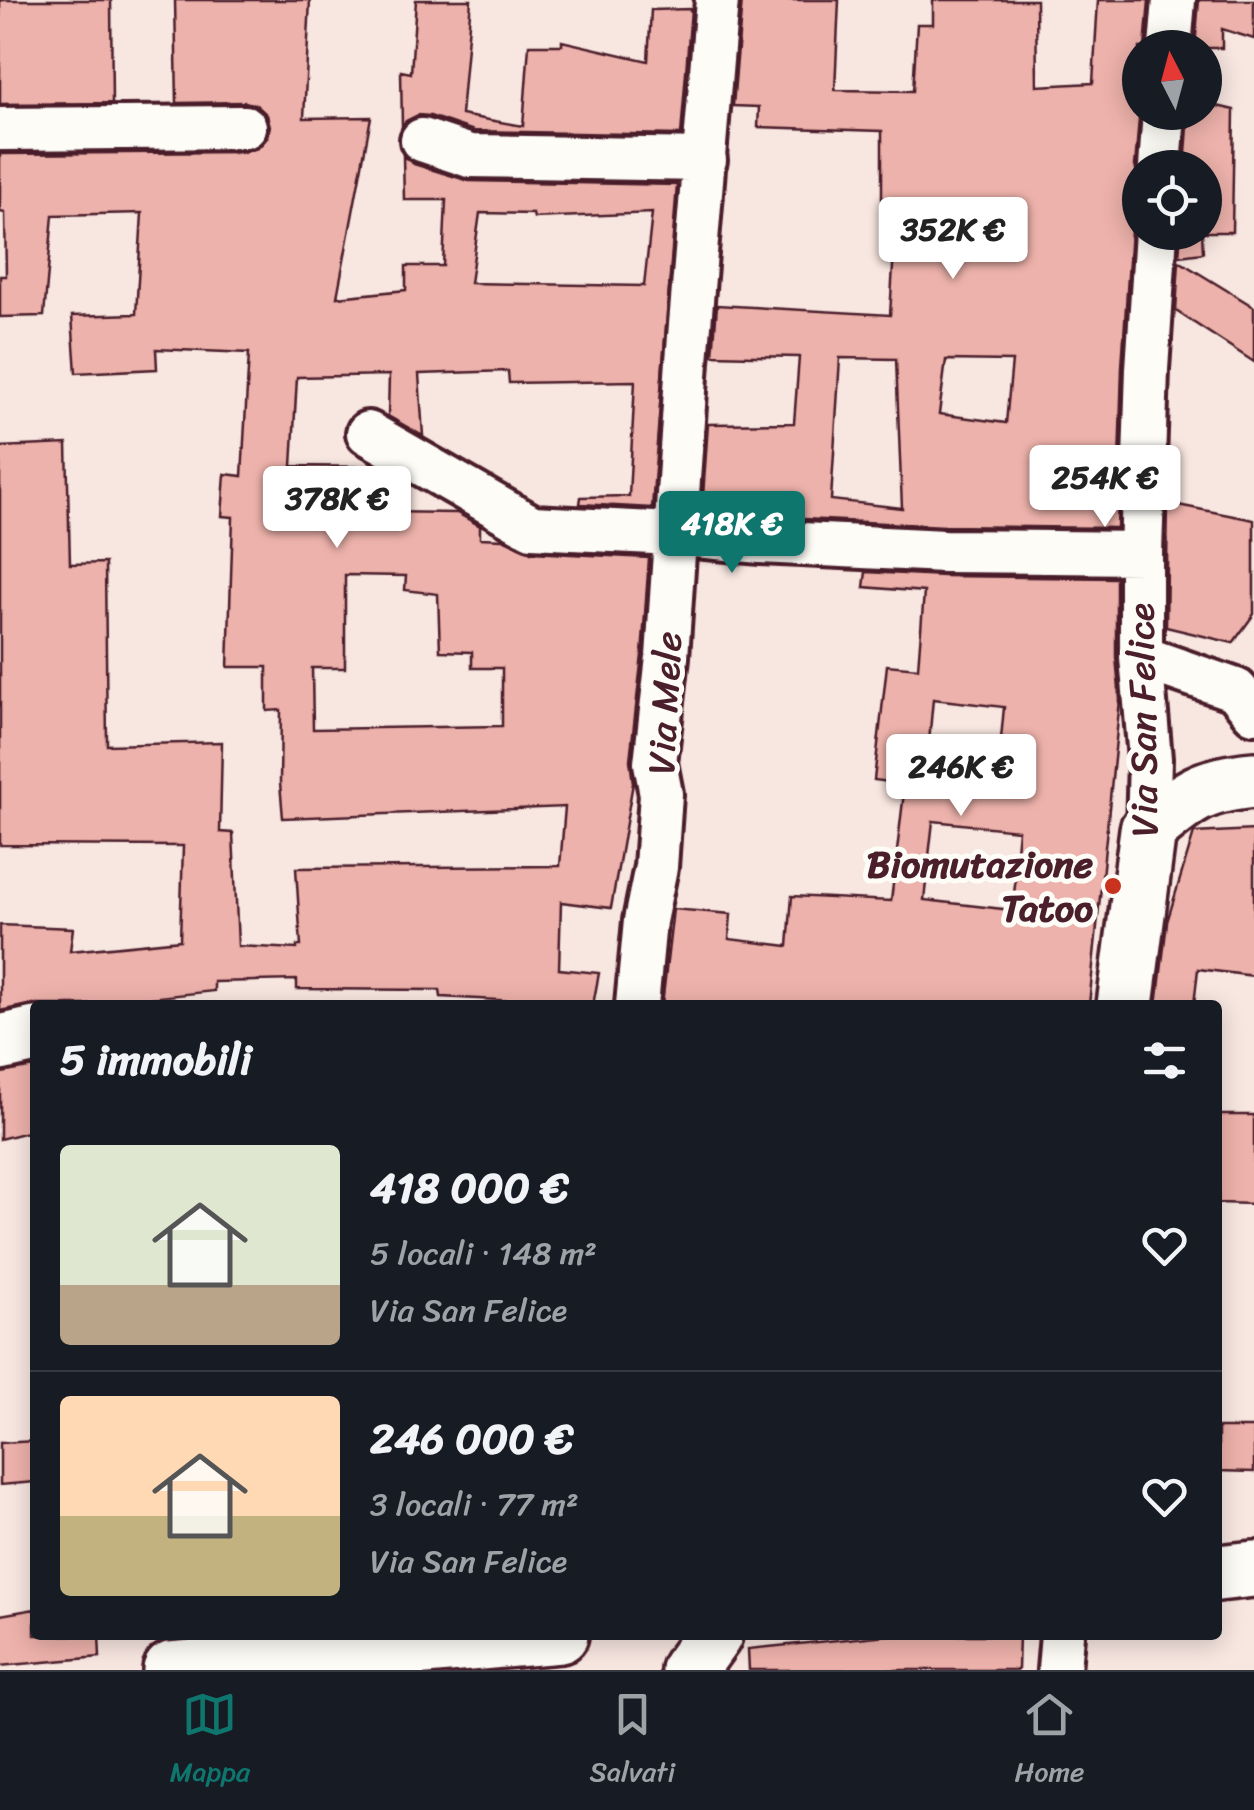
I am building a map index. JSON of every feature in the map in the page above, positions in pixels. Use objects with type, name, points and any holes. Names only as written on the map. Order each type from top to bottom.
[{"type":"street","name":"Via Mele","points":[[638,1000],[645,921],[656,868],[661,794],[655,763],[667,657],[717,0]]},
{"type":"street","points":[[1172,30],[1174,0]]},
{"type":"street","points":[[0,128],[245,127]]},
{"type":"street","points":[[422,140],[470,156],[705,160]]},
{"type":"street","name":"Via San Felice","points":[[1127,1000],[1148,830],[1150,759],[1140,553],[1155,250]]},
{"type":"street","name":"Via San Felice","points":[[368,433],[532,528],[944,551],[1140,553]]},
{"type":"street","points":[[1142,656],[1248,689]]},
{"type":"street","points":[[1148,830],[1188,796],[1224,782],[1254,780]]},
{"type":"street","points":[[0,1043],[30,1036]]},
{"type":"street","points":[[1222,1573],[1254,1570]]},
{"type":"street","points":[[171,1670],[504,1640]]},
{"type":"street","points":[[688,1670],[710,1640]]},
{"type":"street","points":[[1059,1670],[1062,1640]]},
{"type":"building","points":[[0,0],[111,0],[112,103],[0,104]]},
{"type":"building","points":[[175,0],[310,0],[304,118],[371,117],[337,297],[406,290],[406,266],[443,266],[446,200],[404,200],[403,156],[414,164],[469,181],[677,185],[652,508],[580,504],[581,497],[629,496],[635,381],[509,383],[508,371],[419,374],[423,436],[388,416],[389,375],[297,377],[292,466],[377,467],[381,512],[457,513],[480,526],[480,538],[503,539],[531,552],[649,558],[630,760],[633,783],[611,908],[561,902],[559,969],[599,973],[594,1000],[441,997],[440,990],[297,989],[297,980],[214,982],[214,991],[132,1000],[30,1000],[30,1005],[0,1011],[0,925],[73,928],[70,951],[180,940],[183,846],[0,845],[0,447],[67,444],[70,564],[105,563],[107,745],[222,742],[220,832],[233,833],[238,946],[301,946],[296,868],[560,866],[565,807],[283,818],[281,710],[267,711],[267,667],[228,667],[233,517],[222,516],[225,474],[242,476],[249,353],[156,349],[157,369],[76,373],[72,316],[136,314],[142,213],[53,215],[44,316],[0,317],[0,276],[6,276],[0,154],[245,152],[258,148],[267,138],[270,126],[267,115],[256,105],[177,103]],"holes":[[[480,213],[533,214],[534,218],[652,213],[644,286],[470,283]],[[345,575],[406,576],[405,590],[438,594],[440,651],[472,652],[472,668],[502,668],[502,726],[313,729],[312,668],[345,668]]]},
{"type":"building","points":[[416,0],[471,0],[461,115],[523,126],[529,45],[562,45],[562,41],[648,61],[651,10],[691,9],[681,135],[474,131],[418,115],[402,126],[401,71],[411,73]]},
{"type":"building","points":[[742,0],[839,0],[835,90],[913,91],[917,24],[933,24],[933,0],[1036,0],[1037,86],[1093,83],[1098,0],[1149,0],[1146,30],[1122,30],[1122,130],[1138,130],[1136,150],[1122,150],[1122,250],[1130,250],[1117,528],[945,526],[702,511],[708,424],[794,423],[799,357],[713,355],[717,305],[890,315],[896,217],[882,217],[882,131],[758,127],[759,107],[733,106]],"holes":[[[840,358],[896,359],[902,508],[831,500]],[[946,360],[1012,361],[1006,423],[939,414]]]},
{"type":"building","points":[[1199,0],[1254,0],[1254,39],[1222,29],[1196,30]]},
{"type":"building","points":[[1222,107],[1234,110],[1232,232],[1222,232],[1222,150],[1186,150],[1188,130],[1222,130]]},
{"type":"building","points":[[1180,250],[1203,250],[1203,253],[1179,256]]},
{"type":"building","points":[[1179,261],[1254,307],[1254,362],[1176,311]]},
{"type":"building","points":[[1168,503],[1254,520],[1254,614],[1233,643],[1166,627]]},
{"type":"building","points":[[866,572],[1116,578],[1120,700],[1090,1000],[663,1000],[673,909],[731,914],[729,939],[788,946],[792,896],[891,901],[905,784],[874,780],[887,665],[918,668],[924,592],[864,587]],"holes":[[[933,699],[1004,707],[997,781],[926,774]],[[933,821],[1018,830],[1012,910],[924,900]]]},
{"type":"building","points":[[1254,830],[1254,976],[1198,969],[1195,1000],[1158,1000],[1167,922],[1194,833]]},
{"type":"building","points":[[30,1068],[30,1131],[0,1139],[0,1073]]},
{"type":"building","points":[[1222,1115],[1254,1115],[1254,1204],[1222,1203]]},
{"type":"building","points":[[1222,1428],[1254,1428],[1254,1472],[1222,1471]]},
{"type":"building","points":[[30,1441],[30,1482],[0,1485],[0,1443]]},
{"type":"building","points":[[30,1610],[30,1640],[99,1640],[100,1657],[0,1666],[0,1615]]},
{"type":"building","points":[[837,1640],[1019,1640],[1018,1670],[749,1670],[748,1649]]},
{"type":"place","name":"Biomutazione Tatoo","points":[[1113,886]]}]
